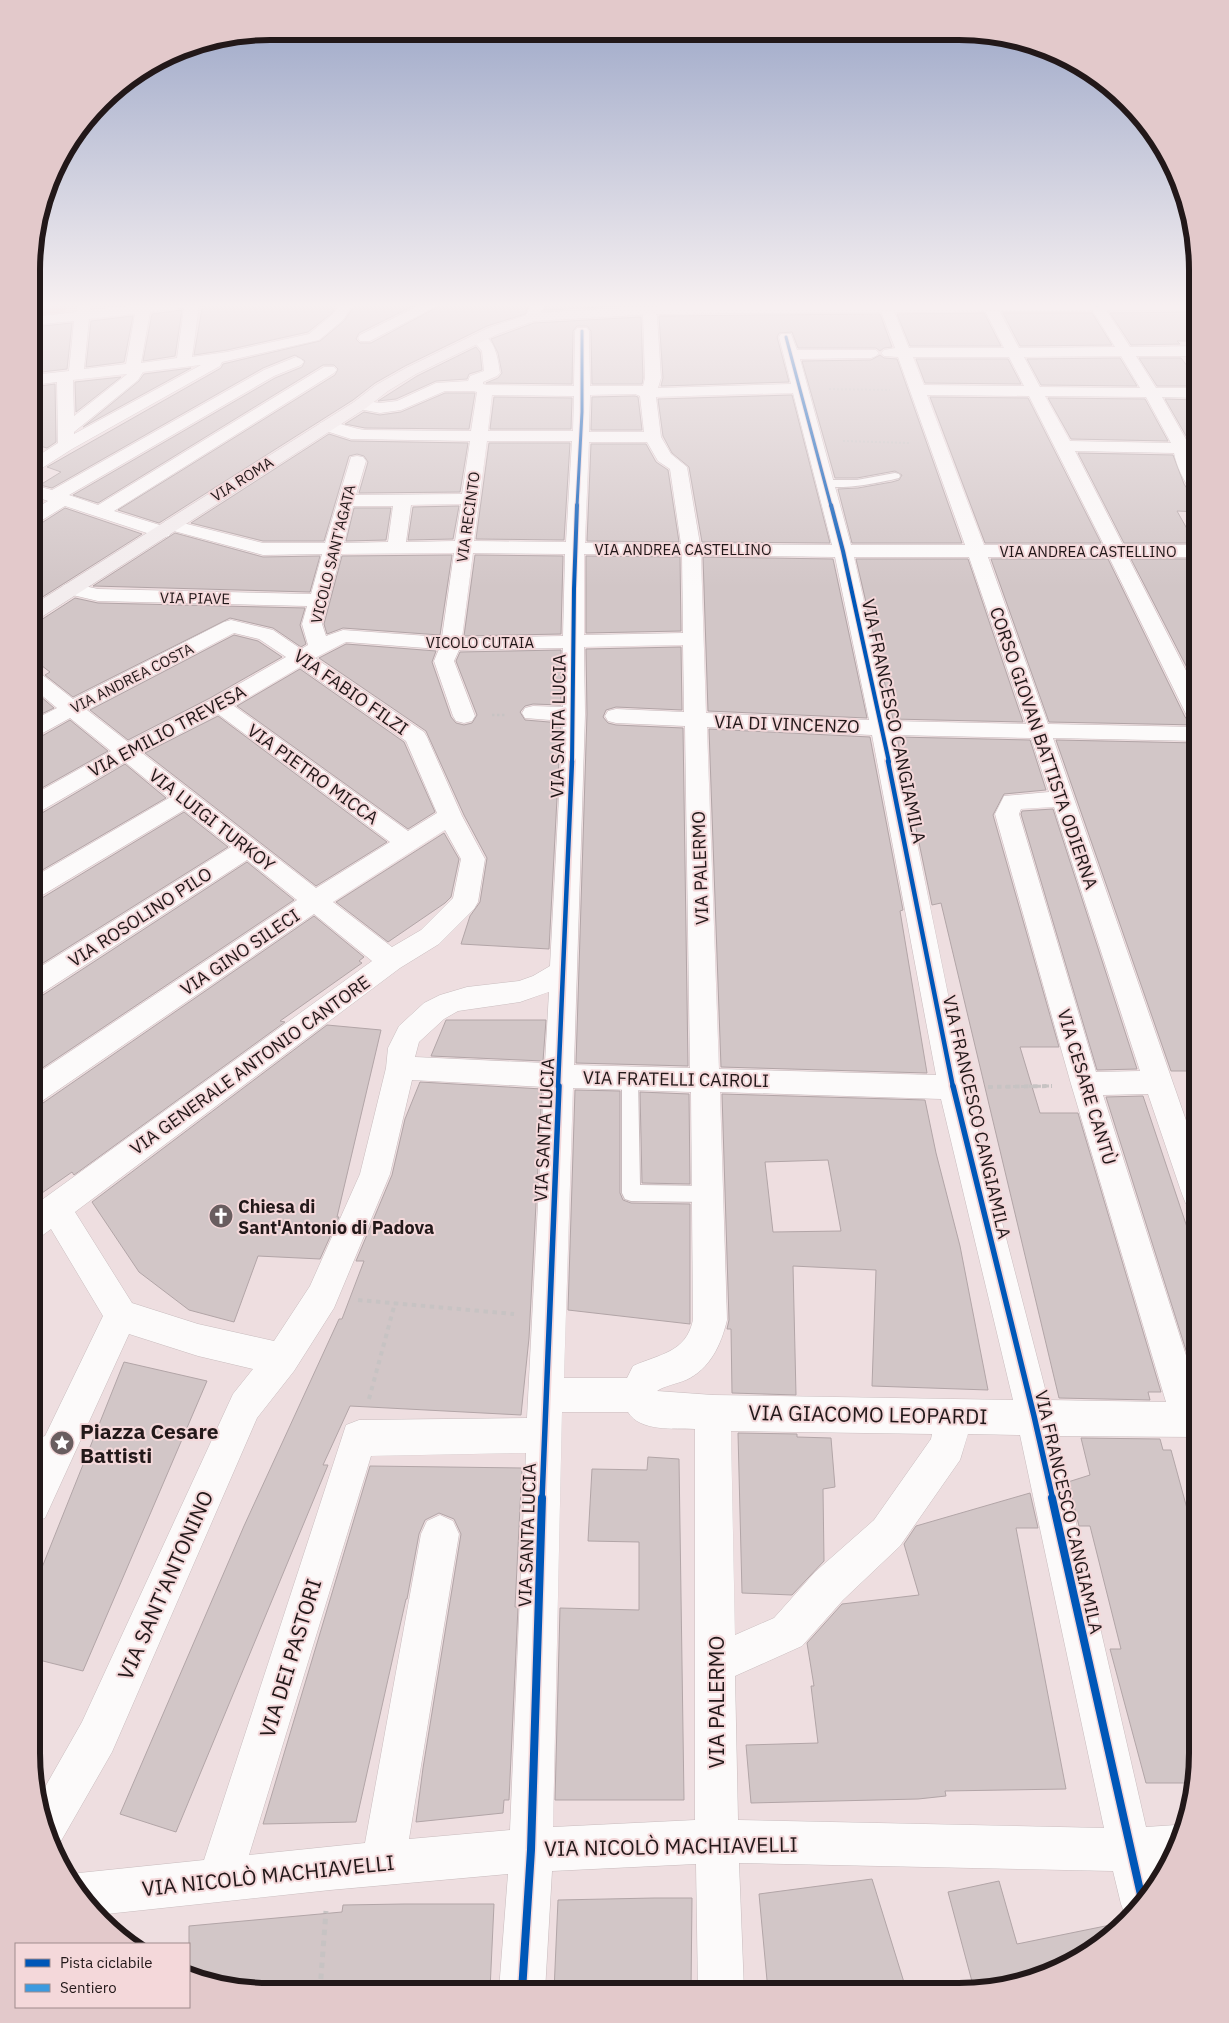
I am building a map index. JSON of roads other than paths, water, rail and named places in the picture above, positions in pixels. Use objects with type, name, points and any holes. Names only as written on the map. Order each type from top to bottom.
[{"type":"main road","name":"VIA ROMA","points":[[40,610],[370,397]]},
{"type":"street","points":[[66,438],[69,397]]},
{"type":"street","points":[[40,460],[111,397]]},
{"type":"street","points":[[66,438],[147,397]]},
{"type":"street","points":[[40,512],[59,497],[228,397]]},
{"type":"street","points":[[101,511],[285,397]]},
{"type":"street","points":[[360,405],[380,408],[401,405],[417,397]]},
{"type":"street","name":"VIA RECINTO","points":[[464,716],[444,661],[452,644],[479,436],[480,397]]},
{"type":"street","name":"VIA SANTA LUCIA","points":[[522,1983],[531,1850],[544,1435],[561,1076],[563,970],[574,714],[575,548],[583,397]]},
{"type":"street","name":"VIA PALERMO","points":[[637,1395],[645,1378],[681,1366],[692,1356],[703,1343],[709,1328],[711,1312],[691,549],[678,467],[664,457],[653,437],[649,397]]},
{"type":"street","name":"VIA FRANCESCO CANGIAMILA","points":[[803,397],[843,551],[882,728],[953,1088],[1034,1416],[1141,1895]]},
{"type":"street","name":"CORSO GIOVAN BATTISTA ODIERNA","points":[[921,397],[1063,799],[1157,1082],[1189,1172]]},
{"type":"street","points":[[1038,397],[1189,698]]},
{"type":"street","points":[[1155,397],[1189,447]]},
{"type":"street","points":[[326,426],[351,434],[582,438],[653,437]]},
{"type":"street","points":[[1064,446],[1189,448]]},
{"type":"street","points":[[1189,451],[1185,465],[1189,472]]},
{"type":"street","name":"VICOLO SANT'AGATA","points":[[310,652],[312,624],[357,461]]},
{"type":"street","name":"VIA ANDREA CASTELLINO","points":[[40,492],[101,511],[166,528],[263,549],[464,547],[843,551],[1189,551]]},
{"type":"street","points":[[346,501],[470,499]]},
{"type":"street","points":[[396,548],[403,500]]},
{"type":"street","name":"VIA PIAVE","points":[[72,589],[98,595],[320,600]]},
{"type":"street","name":"VIA FABIO FILZI","points":[[232,626],[266,634],[310,652],[416,737],[450,816],[473,859],[465,902]]},
{"type":"street","name":"VIA ANDREA COSTA","points":[[40,725],[232,626]]},
{"type":"street","name":"VICOLO CUTAIA","points":[[310,652],[343,636],[452,644],[693,639]]},
{"type":"street","name":"VIA EMILIO TREVESA","points":[[40,800],[126,752],[219,705],[310,652]]},
{"type":"street","name":"VIA LUIGI TURKOY","points":[[40,684],[391,960]]},
{"type":"street","name":"VIA PIETRO MICCA","points":[[219,705],[407,843]]},
{"type":"street","points":[[534,714],[574,714]]},
{"type":"street","name":"VIA DI VINCENZO","points":[[616,716],[882,728],[1189,734]]},
{"type":"street","points":[[40,885],[186,799]]},
{"type":"street","name":"VIA CESARE CANTÙ","points":[[1063,799],[1012,802],[1008,814],[1085,1084],[1189,1407]]},
{"type":"street","name":"VIA GINO SILECI","points":[[40,1087],[315,901],[450,816]]},
{"type":"street","name":"VIA ROSOLINO PILO","points":[[40,981],[248,848]]},
{"type":"street","name":"VIA GENERALE ANTONIO CANTORE","points":[[52,1220],[391,960],[430,937],[465,902]]},
{"type":"street","name":"VIA SANT'ANTONINO","points":[[50,1819],[97,1737],[245,1406],[282,1359],[322,1297],[374,1174],[400,1068],[402,1048],[409,1034],[434,1011],[467,998],[520,991],[542,983],[563,970]]},
{"type":"street","name":"VIA FRATELLI CAIROLI","points":[[400,1068],[561,1076],[953,1088]]},
{"type":"street","points":[[1085,1084],[1157,1082]]},
{"type":"street","points":[[52,1220],[132,1318],[198,1340],[282,1359]]},
{"type":"street","points":[[40,1471],[44,1454],[132,1318]]},
{"type":"street","points":[[546,1395],[637,1395]]},
{"type":"street","name":"VIA GIACOMO LEOPARDI","points":[[637,1395],[644,1408],[714,1412],[1189,1419]]},
{"type":"street","name":"VIA PALERMO","points":[[714,1412],[720,1983]]},
{"type":"street","points":[[716,1664],[788,1632],[829,1586],[886,1532],[947,1447],[954,1415]]},
{"type":"street","name":"VIA DEI PASTORI","points":[[220,1879],[359,1438],[544,1435]]},
{"type":"street","points":[[383,1863],[440,1534]]},
{"type":"street","name":"VIA NICOLÒ MACHIAVELLI","points":[[88,1894],[220,1879],[531,1850],[717,1841],[1130,1850],[1169,1847]]},
{"type":"lane","points":[[826,483],[858,483],[895,476]]},
{"type":"lane","points":[[630,1078],[631,1194],[708,1194]]},
{"type":"place","name":"Chiesa di Sant'Antonio di Padova","points":[[221,1216]]},
{"type":"place","name":"Piazza Cesare Battisti","points":[[62,1443]]}]
